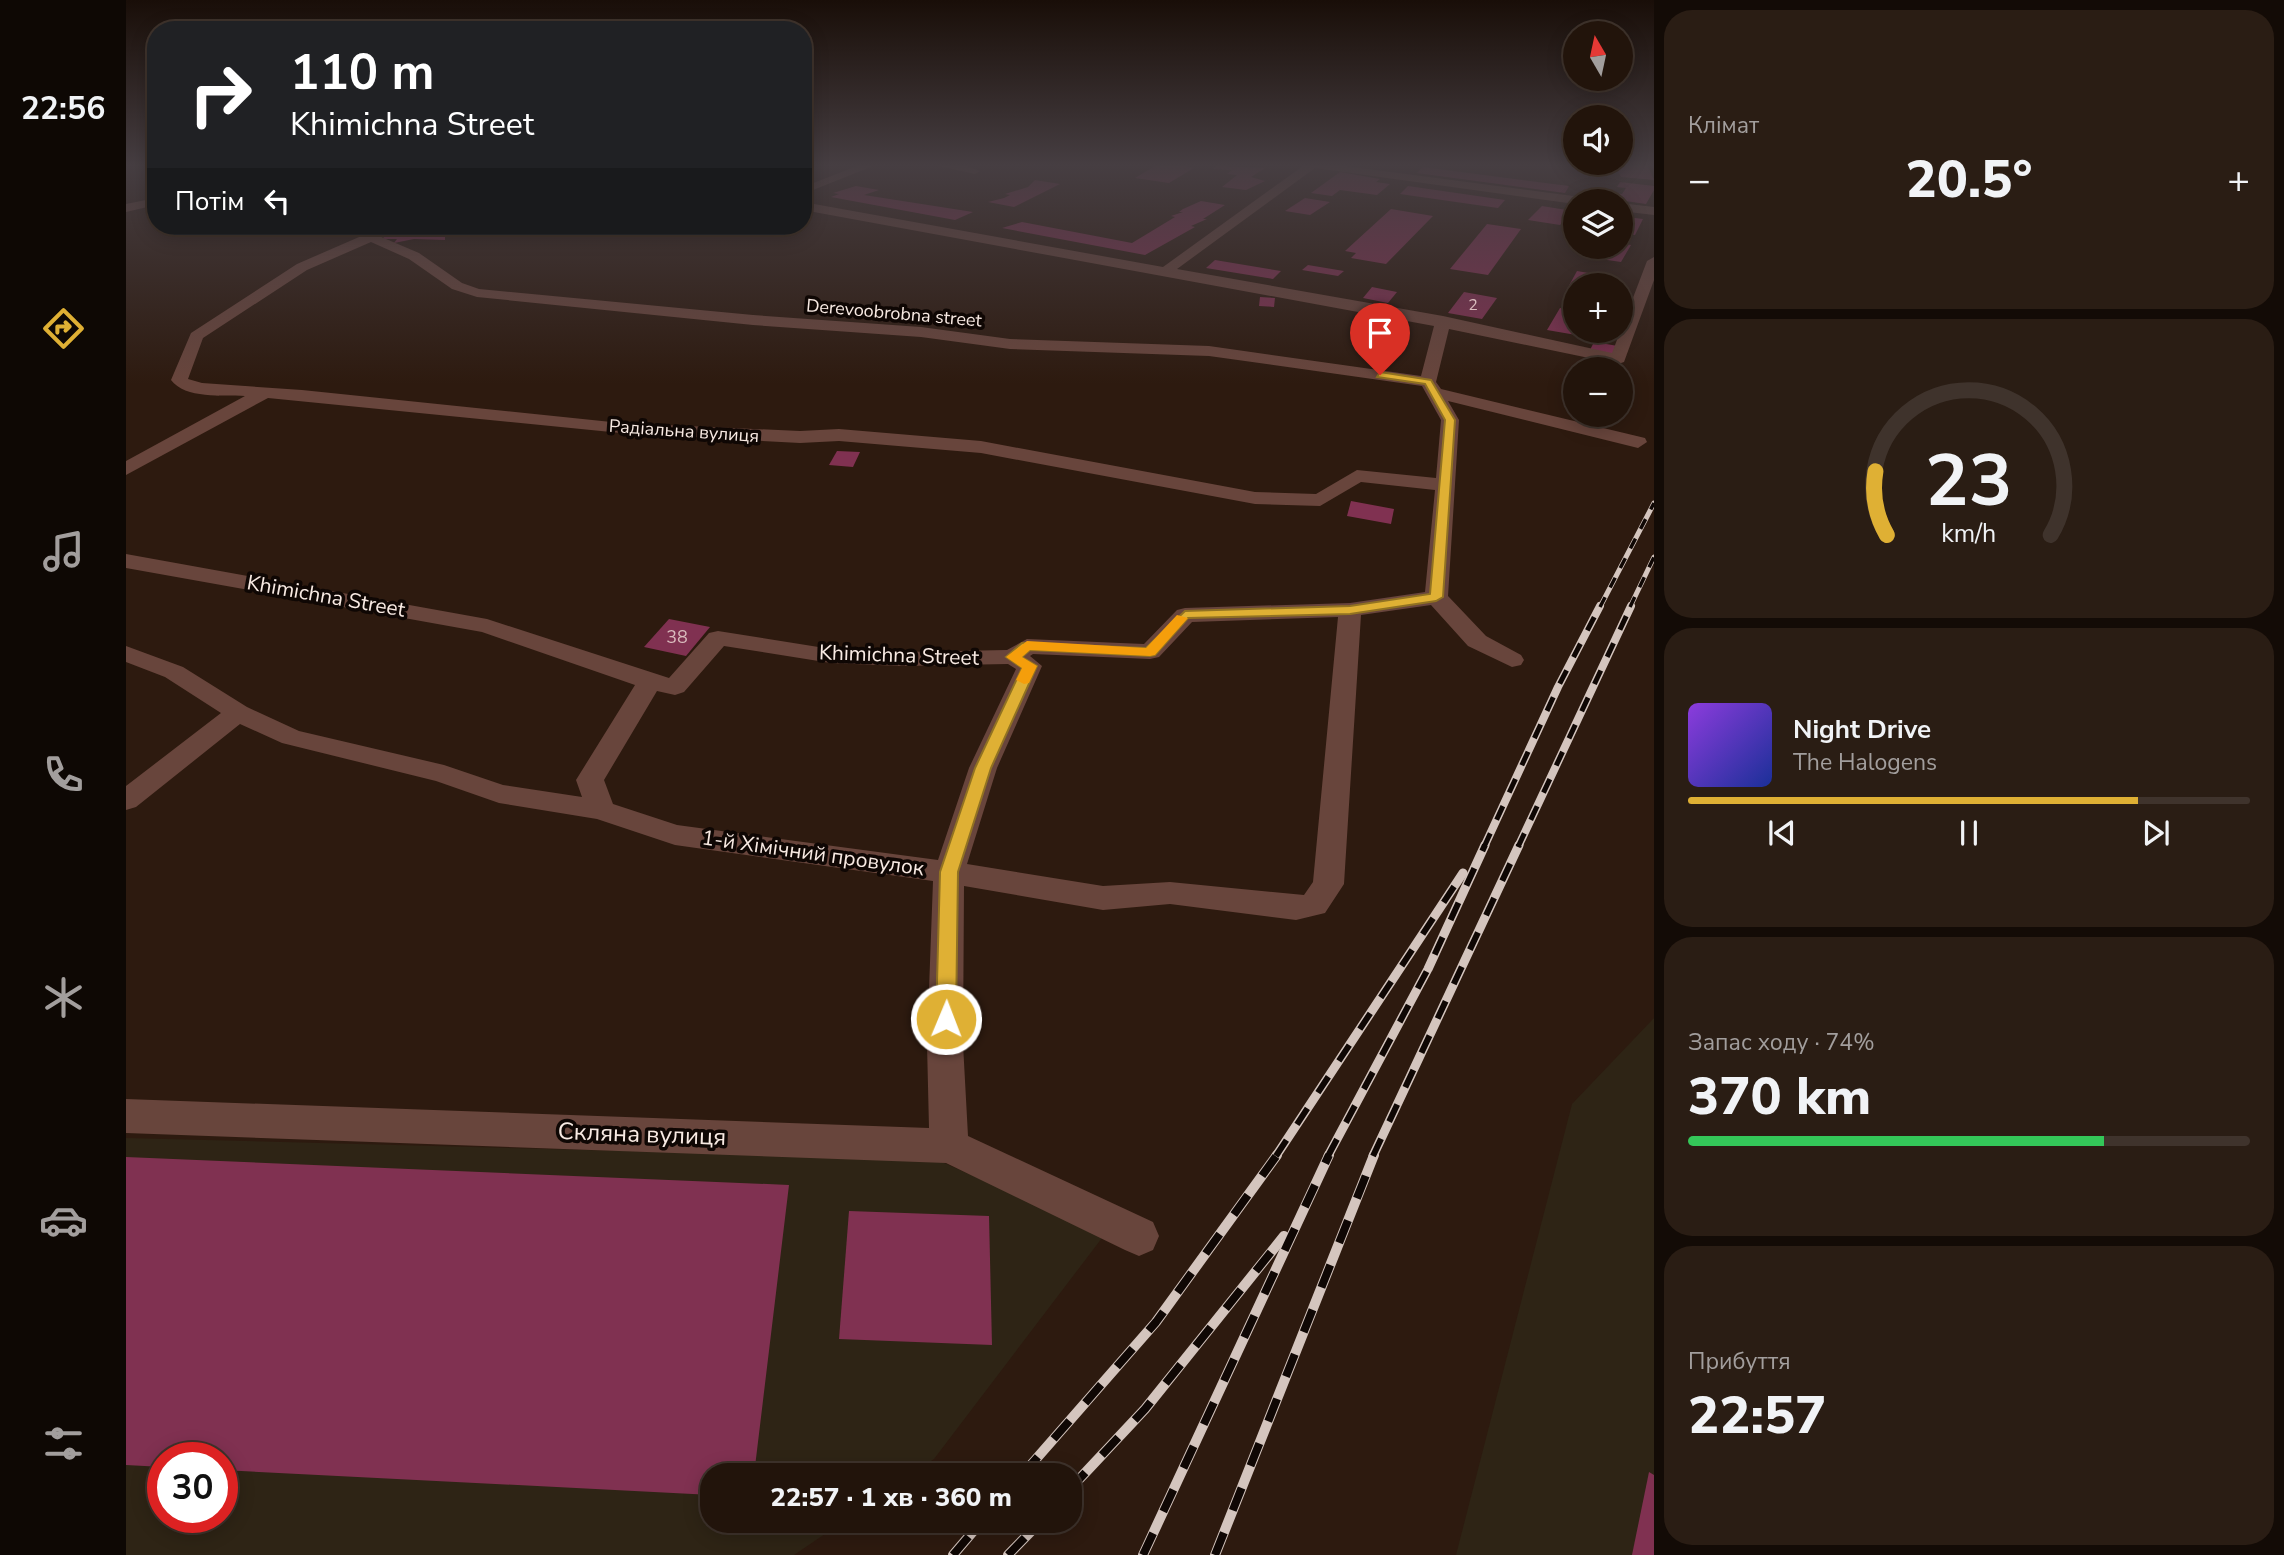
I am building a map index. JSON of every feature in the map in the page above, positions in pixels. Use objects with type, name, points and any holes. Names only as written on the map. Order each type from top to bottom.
[{"type":"street","name":"Радіальна вулиця","points":[[363,239],[302,267],[196,336],[179,380],[202,388],[621,428],[800,437],[839,435],[981,447],[1255,498],[1320,500],[1357,476],[1445,485]]},
{"type":"street","name":"Derevoobrobna street","points":[[387,239],[457,286],[477,293],[740,319],[921,332],[1010,344],[1209,351],[1431,387],[1638,442]]},
{"type":"street","points":[[978,239],[1443,321],[1618,359],[1654,261]]},
{"type":"street","points":[[1163,273],[1211,239]]},
{"type":"street","points":[[1443,321],[1431,387],[1450,420],[1436,597],[1477,641],[1512,660]]},
{"type":"street","points":[[126,469],[264,393]]},
{"type":"street","name":"Khimichna Street","points":[[126,561],[487,625],[650,682],[675,687],[718,638],[831,656],[902,659],[1013,657],[1027,646],[1150,652],[1185,615],[1350,610],[1436,597]]},
{"type":"street","name":"1-й Хімічний провулок","points":[[126,653],[174,672],[238,713],[291,737],[444,774],[499,794],[601,810],[675,835],[949,872],[1103,898],[1170,893],[1278,907],[1314,905],[1328,884],[1350,610]]},
{"type":"street","points":[[949,1146],[946,1044],[949,872],[983,768],[1030,666],[1013,657]]},
{"type":"street","points":[[601,810],[590,780],[650,682]]},
{"type":"street","points":[[126,800],[238,713]]},
{"type":"street","name":"Скляна вулиця","points":[[126,1116],[949,1146],[1139,1236]]},
{"type":"shaded area","points":[[1654,1018],[1654,1555],[1456,1555],[1572,1104]]},
{"type":"shaded area","points":[[126,1138],[935,1159],[1105,1234],[934,1459],[928,1463],[700,1463],[700,1533],[826,1533],[794,1555],[126,1555]]},
{"type":"building","points":[[382,239],[445,239],[445,240],[414,239],[394,243],[397,239]]},
{"type":"building","points":[[1058,239],[1109,239],[1132,243],[1139,239],[1174,239],[1145,255]]},
{"type":"building","points":[[1359,239],[1411,239],[1386,264],[1351,258],[1356,253],[1345,251]]},
{"type":"building","points":[[1475,239],[1514,239],[1488,275],[1450,269]]},
{"type":"building","points":[[1601,259],[1623,259],[1621,262]]},
{"type":"building","points":[[1215,260],[1281,271],[1273,279],[1206,268]]},
{"type":"building","points":[[1308,265],[1344,271],[1338,276],[1302,270]]},
{"type":"building","points":[[1372,287],[1397,292],[1388,303],[1363,298]]},
{"type":"building","points":[[1464,292],[1497,298],[1482,319],[1448,313]]},
{"type":"building","points":[[1260,297],[1275,298],[1274,307],[1259,306]]},
{"type":"building","points":[[1560,308],[1563,309],[1563,333],[1547,330]]},
{"type":"building","points":[[1594,343],[1618,346],[1614,355],[1590,350]]},
{"type":"building","points":[[837,451],[860,452],[853,467],[829,465]]},
{"type":"building","points":[[1351,501],[1394,509],[1391,524],[1347,516]]},
{"type":"building","points":[[669,619],[710,627],[686,656],[644,647]]},
{"type":"building","points":[[126,1157],[789,1185],[755,1463],[700,1463],[700,1494],[238,1471],[238,1442],[147,1442],[147,1466],[126,1465]]},
{"type":"building","points":[[849,1211],[989,1216],[992,1345],[839,1339]]},
{"type":"building","points":[[1649,1472],[1654,1475],[1654,1555],[1632,1555]]},
{"type":"railway","points":[[1600,607],[1654,503]]},
{"type":"railway","points":[[1630,607],[1654,557]]},
{"type":"railway","points":[[1484,847],[1558,687],[1600,606]]},
{"type":"railway","points":[[1518,847],[1631,606]]},
{"type":"railway","points":[[1328,1156],[1428,969],[1485,845]]},
{"type":"railway","points":[[1373,1156],[1519,845]]},
{"type":"railway","points":[[1276,1156],[1463,873]]},
{"type":"railway","points":[[1033,1463],[1156,1322],[1277,1155]]},
{"type":"railway","points":[[1143,1555],[1329,1155]]},
{"type":"railway","points":[[1215,1555],[1374,1155]]},
{"type":"railway","points":[[1082,1476],[1145,1409],[1284,1236]]},
{"type":"railway","points":[[953,1555],[972,1533]]},
{"type":"railway","points":[[1008,1555],[1029,1533]]},
{"type":"slow traffic","points":[[1024,680],[1030,666],[1013,657],[1027,646],[1150,652],[1181,618]]},
{"type":"route","points":[[946,1019],[949,872],[983,768],[1030,666],[1013,657],[1027,646],[1150,652],[1185,615],[1350,610],[1436,597],[1450,420],[1428,382],[1380,375]]}]
